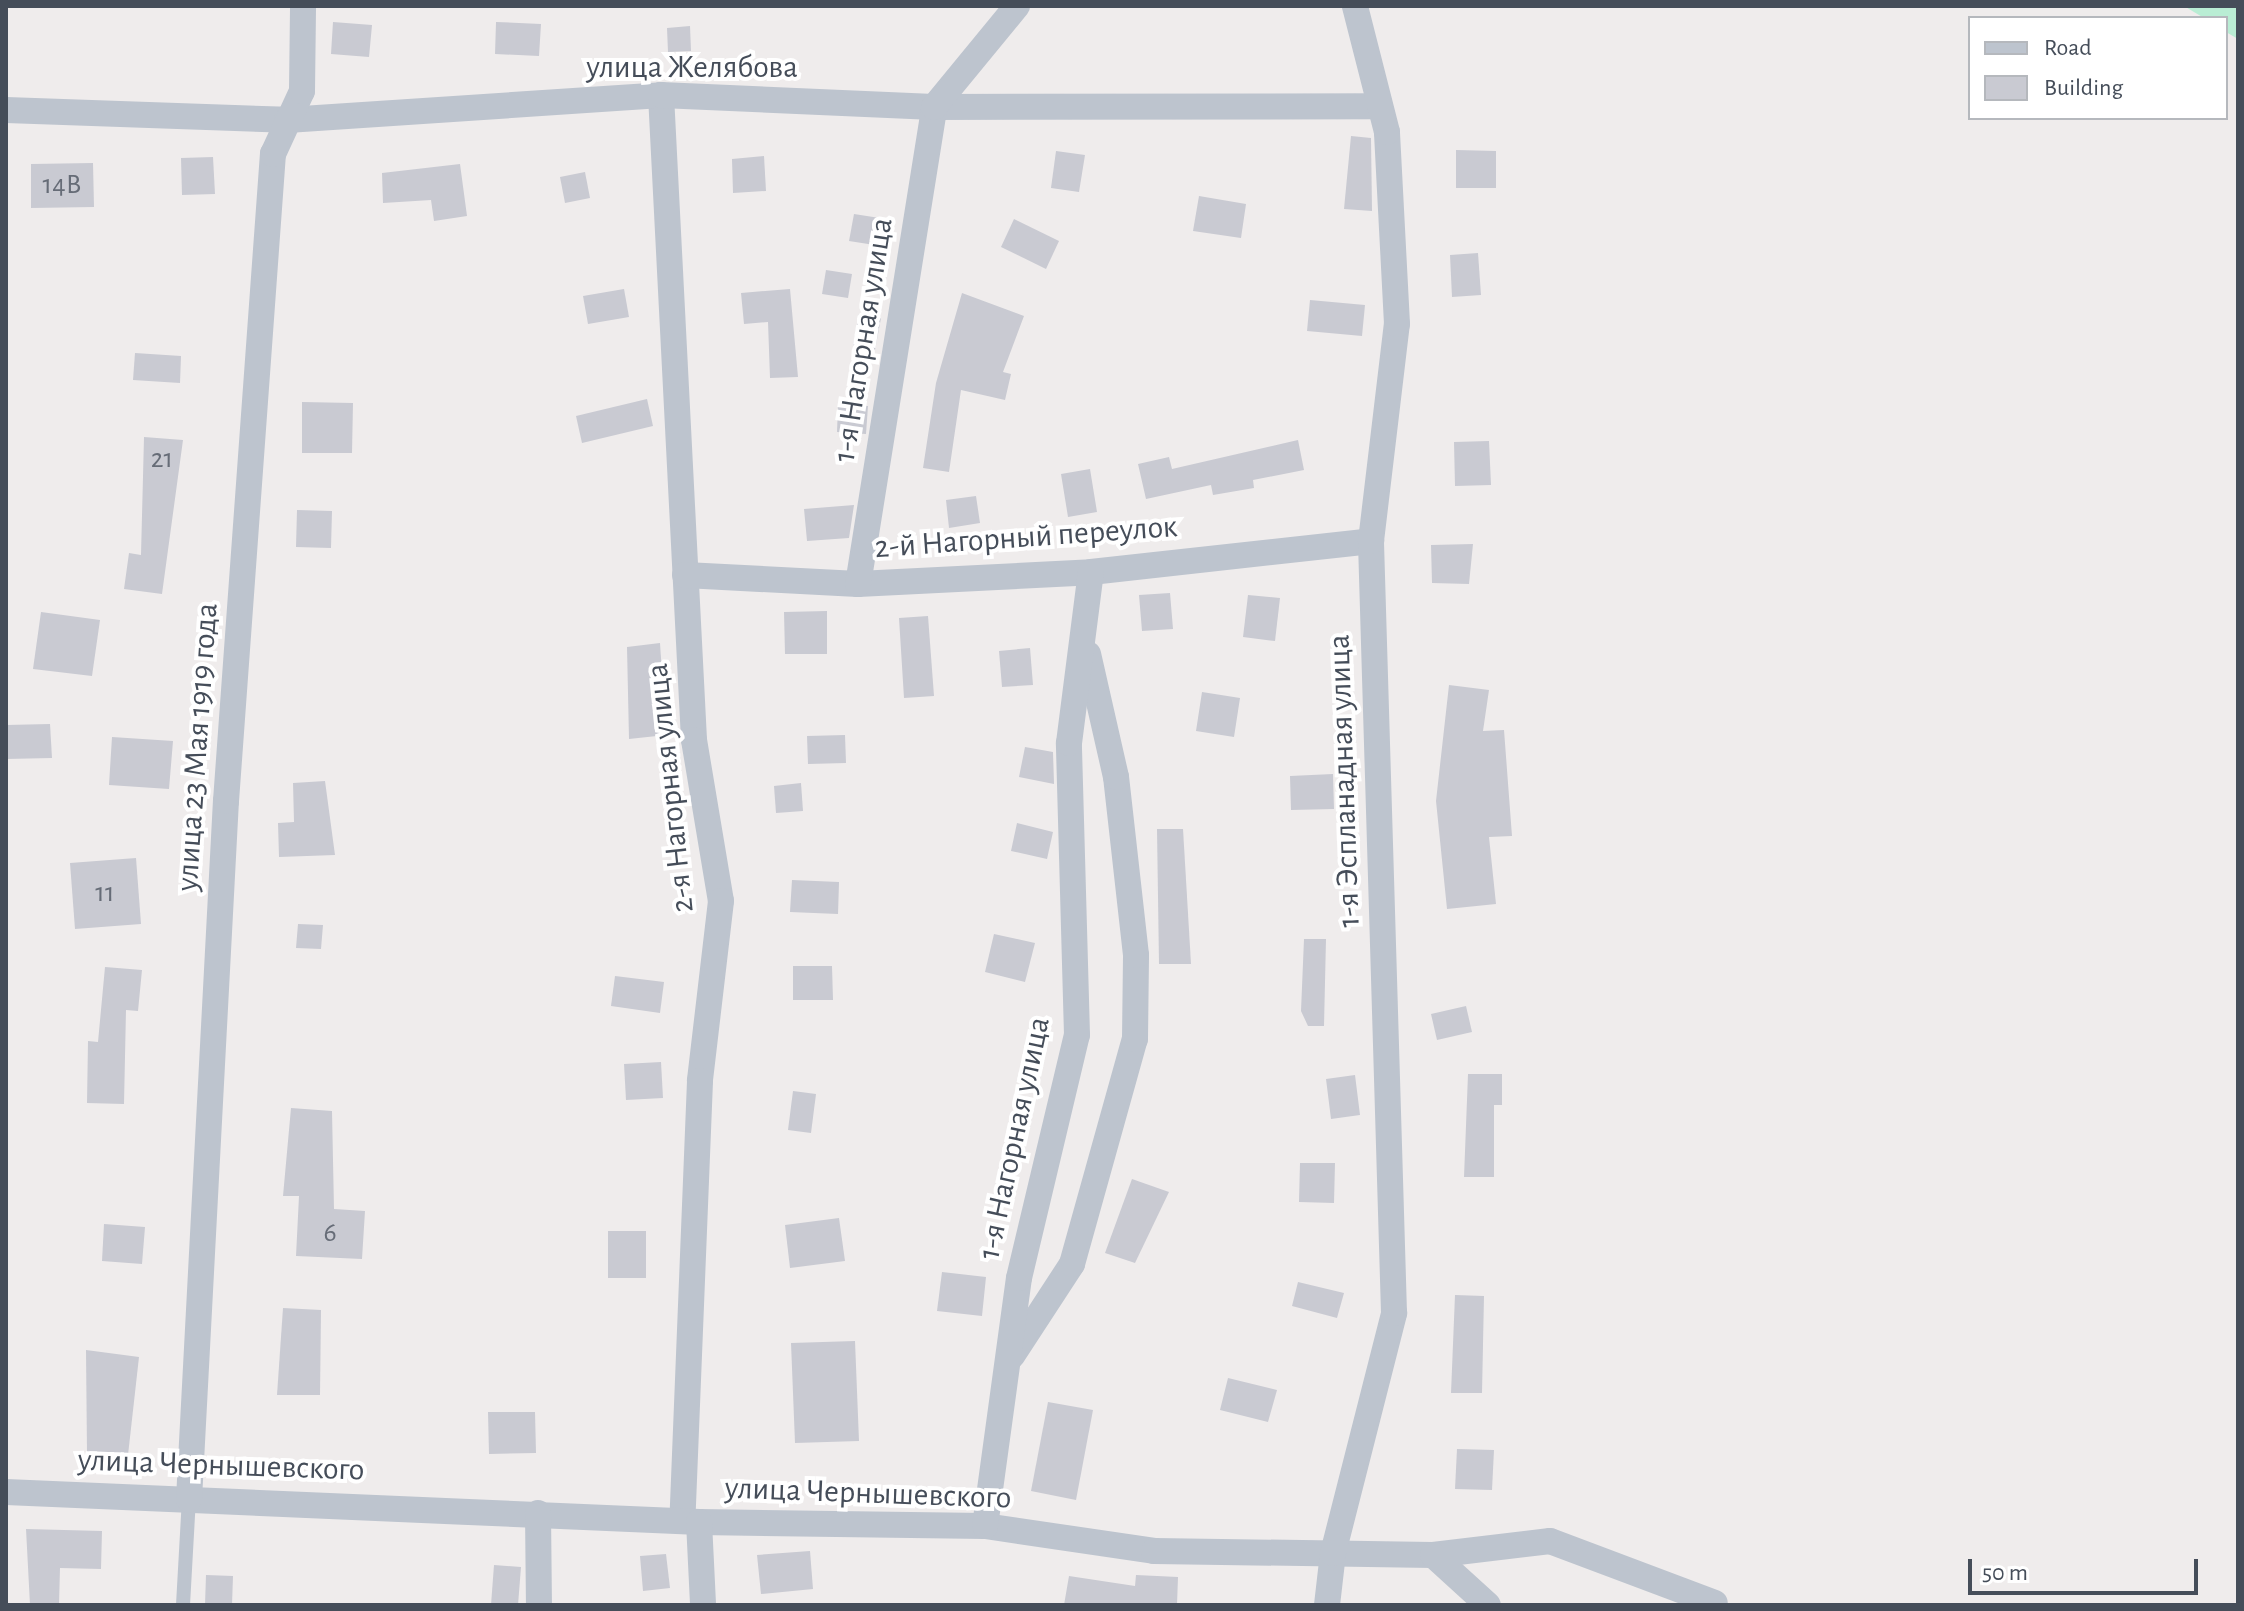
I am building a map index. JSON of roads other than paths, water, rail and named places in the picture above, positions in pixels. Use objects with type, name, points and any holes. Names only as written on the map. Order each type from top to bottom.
[{"type":"street","name":"улица 23 Мая 1919 года","points":[[189,1499],[226,801],[273,154],[302,91],[303,6]]},
{"type":"street","points":[[934,107],[1017,6]]},
{"type":"street","name":"1-я Эспланадная улица","points":[[1327,1605],[1333,1553],[1394,1313],[1371,541],[1397,324],[1387,132],[1355,6]]},
{"type":"street","name":"улица Желябова","points":[[6,110],[287,120],[661,95],[934,107],[1378,106]]},
{"type":"street","name":"2-я Нагорная улица","points":[[661,95],[694,740],[721,901],[700,1081],[690,1521],[703,1605]]},
{"type":"street","name":"1-я Нагорная улица","points":[[858,584],[934,107]]},
{"type":"street","name":"2-й Нагорный переулок","points":[[685,575],[858,584],[1091,572],[1371,541]]},
{"type":"street","name":"1-я Нагорная улица","points":[[985,1526],[1019,1278],[1077,1035],[1069,743],[1091,572]]},
{"type":"street","points":[[1008,1363],[1072,1264],[1135,1039],[1136,955],[1116,777],[1083,635]]},
{"type":"street","name":"улица Чернышевского","points":[[6,1492],[690,1521],[985,1526],[1154,1551],[1433,1555],[1550,1541],[1715,1603]]},
{"type":"street","points":[[538,1513],[539,1605]]},
{"type":"street","points":[[1433,1555],[1488,1605]]},
{"type":"lane","points":[[183,1605],[189,1499]]}]
